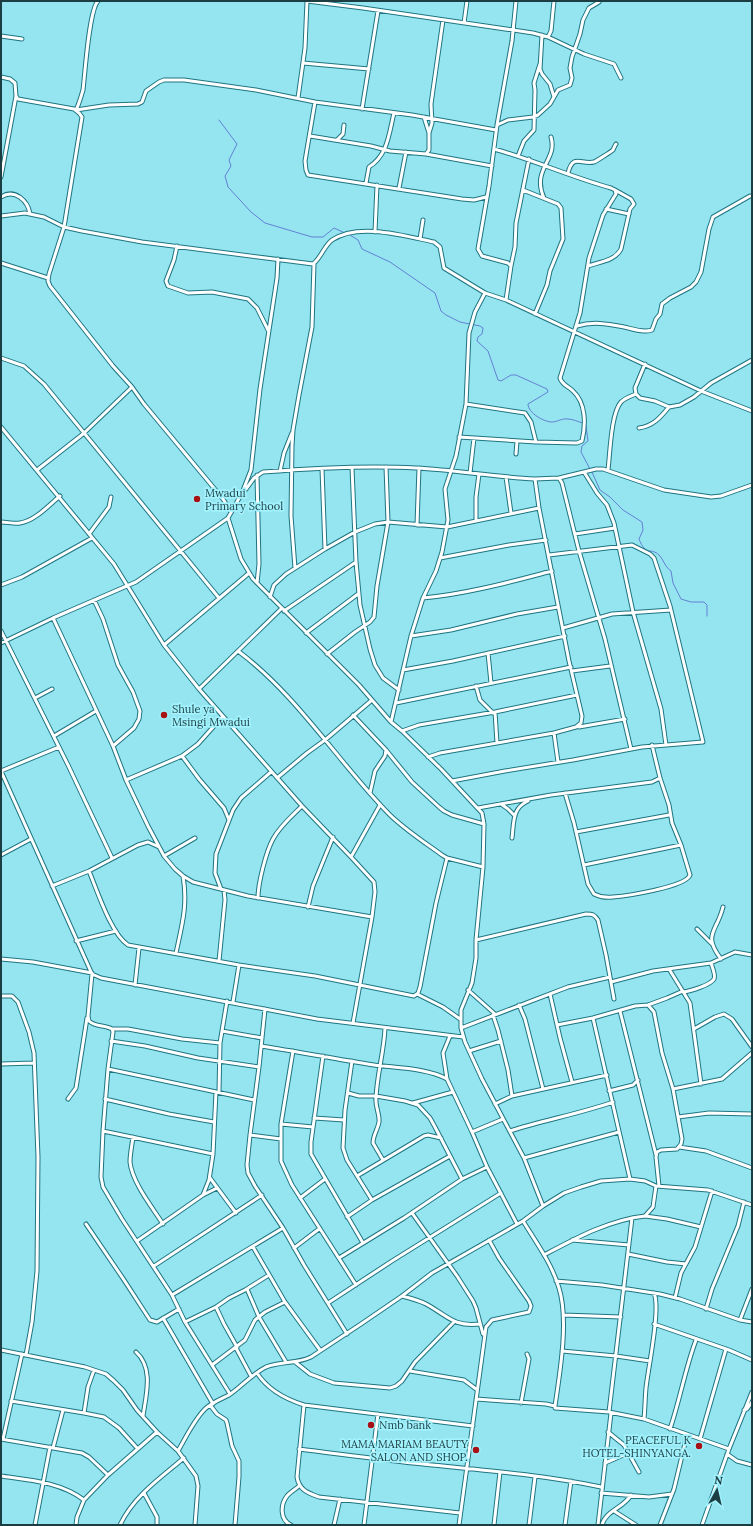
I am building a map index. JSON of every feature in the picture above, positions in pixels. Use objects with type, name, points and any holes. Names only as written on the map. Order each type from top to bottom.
[{"type":"street","points":[[76,110],[83,89],[92,18],[95,5],[98,1]]},
{"type":"street","points":[[298,98],[305,48],[307,1],[542,35],[584,54],[614,64],[621,78]]},
{"type":"street","points":[[464,23],[467,1]]},
{"type":"street","points":[[512,266],[505,262],[482,256],[478,251],[492,166],[496,130],[513,31],[516,1]]},
{"type":"street","points":[[548,37],[551,31],[554,1]]},
{"type":"street","points":[[497,125],[510,120],[538,115],[548,107],[559,90],[570,85],[572,78],[571,63],[583,20],[589,9],[599,2]]},
{"type":"street","points":[[362,109],[378,11]]},
{"type":"street","points":[[429,133],[432,124],[431,104],[443,20]]},
{"type":"street","points":[[542,35],[540,64],[541,72],[550,84],[554,97]]},
{"type":"street","points":[[1,36],[22,39]]},
{"type":"street","points":[[303,63],[369,70]]},
{"type":"street","points":[[518,156],[524,141],[533,131],[534,81],[540,64]]},
{"type":"street","points":[[1,77],[10,79],[15,83],[16,96],[1,177]]},
{"type":"street","points":[[16,96],[18,99],[26,101],[76,110],[109,105],[139,104],[150,88],[158,82],[164,80],[184,80],[256,90],[315,102],[432,118],[496,130]]},
{"type":"street","points":[[315,102],[306,161],[306,170],[308,174],[465,200],[474,200],[486,197]]},
{"type":"street","points":[[76,110],[80,114],[82,120],[64,226],[48,278],[51,288],[112,366],[132,387],[231,512]]},
{"type":"street","points":[[366,183],[369,167],[376,163],[385,150],[394,113]]},
{"type":"street","points":[[424,117],[429,133],[429,150],[426,154]]},
{"type":"street","points":[[338,140],[342,134],[344,125]]},
{"type":"street","points":[[310,136],[371,146],[385,150],[426,154],[492,166]]},
{"type":"street","points":[[544,198],[540,184],[544,165],[553,147],[551,137]]},
{"type":"street","points":[[568,173],[570,166],[573,163],[578,161],[595,162],[612,150],[616,144]]},
{"type":"street","points":[[494,149],[528,159],[615,190],[634,203],[629,214],[624,240],[619,253],[607,260],[588,266]]},
{"type":"street","points":[[399,188],[406,152]]},
{"type":"street","points":[[506,300],[515,246],[516,223],[528,159]]},
{"type":"street","points":[[375,232],[376,185]]},
{"type":"street","points":[[523,190],[560,206],[563,239],[535,314]]},
{"type":"street","points":[[459,437],[577,443],[583,440],[583,406],[577,395],[562,383],[560,379],[577,326],[588,266],[601,220],[606,209],[615,196],[615,190]]},
{"type":"street","points":[[1,197],[8,194],[20,197],[27,203],[30,214]]},
{"type":"street","points":[[577,326],[600,323],[642,331],[652,330],[656,319],[660,314],[662,304],[691,287],[696,282],[701,272],[713,217],[750,196]]},
{"type":"street","points":[[606,209],[629,214]]},
{"type":"street","points":[[1,216],[22,213],[30,214],[44,217],[64,226],[88,232],[142,242],[314,264]]},
{"type":"street","points":[[420,239],[423,220]]},
{"type":"street","points":[[296,568],[291,516],[293,430],[312,327],[314,264],[327,246],[336,239],[347,234],[360,231],[375,232],[420,239],[438,244],[442,253],[444,268],[485,293],[506,300],[701,390],[752,411]]},
{"type":"street","points":[[177,246],[174,260],[166,281],[168,286],[188,293],[212,292],[248,299],[257,308],[268,331]]},
{"type":"street","points":[[1,643],[52,618],[136,582],[228,518],[242,493],[251,470],[260,389],[278,259]]},
{"type":"street","points":[[1,263],[48,278]]},
{"type":"street","points":[[391,722],[411,636],[423,598],[440,558],[447,527],[445,491],[447,481],[452,472],[466,404],[469,333],[475,312],[485,293]]},
{"type":"street","points":[[1,358],[19,364],[30,371],[52,394],[83,434],[122,479],[219,598]]},
{"type":"street","points":[[645,364],[635,388],[636,394],[640,398],[655,401],[669,407],[684,404],[701,390],[752,360]]},
{"type":"street","points":[[38,470],[83,434],[132,387]]},
{"type":"street","points":[[608,470],[612,433],[617,410],[622,401],[636,394]]},
{"type":"street","points":[[466,404],[524,412],[531,422],[536,442]]},
{"type":"street","points":[[639,428],[653,424],[669,407]]},
{"type":"street","points":[[1,427],[60,496],[114,564],[164,645],[199,690],[224,716],[271,772],[374,882],[375,892],[372,917],[353,1023]]},
{"type":"street","points":[[280,471],[293,430]]},
{"type":"street","points":[[470,473],[474,438]]},
{"type":"street","points":[[516,454],[518,441]]},
{"type":"street","points":[[242,493],[257,475],[263,472],[386,467],[418,468],[506,478],[535,479],[560,478],[598,468],[608,470],[664,490],[711,497],[721,496],[752,485]]},
{"type":"street","points":[[327,654],[370,622],[374,617],[377,586],[388,522],[386,467]]},
{"type":"street","points":[[352,468],[358,594],[366,624],[370,650],[375,665],[383,678],[399,690]]},
{"type":"street","points":[[417,525],[418,468]]},
{"type":"street","points":[[322,469],[325,549]]},
{"type":"street","points":[[584,472],[606,505],[615,528],[633,612],[661,709],[666,745]]},
{"type":"street","points":[[476,521],[476,497],[479,474]]},
{"type":"street","points":[[257,475],[259,564],[257,583]]},
{"type":"street","points":[[506,478],[511,513]]},
{"type":"street","points":[[560,478],[564,487],[579,551],[598,618],[631,749]]},
{"type":"street","points":[[535,479],[558,607],[582,718],[579,727]]},
{"type":"street","points":[[1,522],[24,522],[36,515],[60,496]]},
{"type":"street","points":[[89,534],[109,507],[111,498]]},
{"type":"street","points":[[270,597],[276,582],[296,568],[354,532],[375,524],[388,522],[447,527],[539,508]]},
{"type":"street","points":[[228,518],[237,550],[248,574],[359,685],[391,722],[402,731],[482,813],[484,824],[484,867],[474,972],[472,983],[461,1010],[461,1028],[469,1051],[524,1158],[543,1206]]},
{"type":"street","points":[[575,534],[615,528]]},
{"type":"street","points":[[1,586],[22,577],[92,538]]},
{"type":"street","points":[[440,558],[508,545],[546,540]]},
{"type":"street","points":[[452,781],[631,749],[652,746],[702,743],[704,741],[671,610],[654,558],[634,546],[549,555]]},
{"type":"street","points":[[199,690],[238,651],[283,610],[356,562]]},
{"type":"street","points":[[423,598],[463,593],[552,571]]},
{"type":"street","points":[[164,645],[248,574]]},
{"type":"street","points":[[306,633],[358,594]]},
{"type":"street","points":[[94,600],[103,619],[118,665],[133,692],[140,710],[140,715],[136,725],[129,733],[112,746]]},
{"type":"street","points":[[411,636],[451,630],[516,614],[558,607]]},
{"type":"street","points":[[563,628],[598,618],[633,612],[671,610]]},
{"type":"street","points":[[52,618],[112,746],[126,780],[159,847],[164,856],[183,876],[193,882],[258,898],[372,917]]},
{"type":"street","points":[[1,631],[54,736],[112,858]]},
{"type":"street","points":[[403,670],[434,665],[564,636]]},
{"type":"street","points":[[238,651],[290,698],[370,793],[408,830],[447,858],[484,867]]},
{"type":"street","points":[[488,653],[491,683]]},
{"type":"street","points":[[572,671],[610,666]]},
{"type":"street","points":[[396,703],[571,667]]},
{"type":"street","points":[[476,686],[480,700],[494,712],[497,743]]},
{"type":"street","points":[[35,698],[52,690]]},
{"type":"street","points":[[402,731],[419,725],[494,712],[577,695]]},
{"type":"street","points":[[277,778],[372,700]]},
{"type":"street","points":[[54,736],[96,711]]},
{"type":"street","points":[[353,715],[386,750],[412,782],[444,811],[484,824]]},
{"type":"street","points":[[126,780],[182,756],[198,744],[224,716]]},
{"type":"street","points":[[428,757],[440,753],[624,719]]},
{"type":"street","points":[[554,733],[558,762]]},
{"type":"street","points":[[565,794],[576,832],[589,888],[594,894],[598,896],[612,897],[668,887],[686,880],[690,877],[681,845],[670,815],[669,805],[652,746]]},
{"type":"street","points":[[59,747],[1,771],[92,974],[88,1016],[85,1026],[76,1088],[68,1099]]},
{"type":"street","points":[[370,793],[375,771],[385,756],[386,750]]},
{"type":"street","points":[[182,756],[199,779],[224,808],[229,820]]},
{"type":"street","points":[[219,961],[225,905],[222,890],[215,873],[217,850],[238,800],[271,772]]},
{"type":"street","points":[[478,808],[652,782],[660,778]]},
{"type":"street","points":[[1,786],[6,783]]},
{"type":"street","points":[[512,838],[515,816],[521,804],[533,799]]},
{"type":"street","points":[[351,857],[380,804]]},
{"type":"street","points":[[501,804],[515,816]]},
{"type":"street","points":[[258,898],[258,890],[263,870],[273,839],[302,806]]},
{"type":"street","points":[[576,832],[670,815]]},
{"type":"street","points":[[308,907],[313,886],[333,837]]},
{"type":"street","points":[[164,856],[195,838]]},
{"type":"street","points":[[1,855],[31,839]]},
{"type":"street","points":[[52,886],[89,871],[144,843],[148,842],[159,847]]},
{"type":"street","points":[[584,865],[681,845]]},
{"type":"street","points":[[417,994],[424,968],[436,903],[447,858]]},
{"type":"street","points":[[89,871],[116,931],[128,945],[239,965],[360,984],[414,996],[417,994],[443,1007],[460,1019]]},
{"type":"street","points":[[176,953],[185,910],[185,889],[183,876]]},
{"type":"street","points":[[712,944],[713,929],[720,918],[723,908]]},
{"type":"street","points":[[476,940],[586,914],[595,915],[598,920],[614,999]]},
{"type":"street","points":[[697,929],[712,944],[721,959]]},
{"type":"street","points":[[76,941],[116,931]]},
{"type":"street","points":[[135,985],[139,948]]},
{"type":"street","points":[[611,982],[644,973],[711,963],[735,952],[752,955]]},
{"type":"street","points":[[1,959],[33,962],[92,974],[101,978],[135,985],[318,1019],[463,1037]]},
{"type":"street","points":[[557,1025],[593,1018],[635,1006],[648,1005],[701,986],[713,980],[714,977],[711,963]]},
{"type":"street","points":[[233,1002],[239,965]]},
{"type":"street","points":[[668,969],[690,1003],[701,1084]]},
{"type":"street","points":[[461,1028],[568,987],[610,977]]},
{"type":"street","points":[[468,990],[494,1015],[511,1082],[512,1096]]},
{"type":"street","points":[[550,994],[572,1082]]},
{"type":"street","points":[[1,996],[12,996],[18,1002],[29,1032],[34,1053],[38,1157],[37,1271],[32,1322],[10,1401],[2,1439],[82,1453],[89,1457],[108,1475]]},
{"type":"street","points":[[203,1195],[210,1178],[213,1154],[220,1043],[227,1001]]},
{"type":"street","points":[[648,1005],[654,1012],[662,1053],[673,1089],[682,1139],[679,1147]]},
{"type":"street","points":[[519,1006],[543,1089]]},
{"type":"street","points":[[265,1009],[250,1134],[247,1165],[248,1173],[347,1334]]},
{"type":"street","points":[[620,1011],[656,1155],[658,1186],[653,1207],[645,1216]]},
{"type":"street","points":[[694,1029],[715,1017],[724,1014],[732,1019],[752,1047]]},
{"type":"street","points":[[88,1016],[91,1024],[112,1029],[128,1029],[182,1039],[220,1043]]},
{"type":"street","points":[[593,1018],[630,1180]]},
{"type":"street","points":[[383,1160],[373,1143],[380,1121],[375,1104],[385,1028]]},
{"type":"street","points":[[112,1029],[103,1131],[101,1177],[103,1187],[122,1219],[172,1295],[185,1322],[230,1394]]},
{"type":"street","points":[[222,1031],[262,1038]]},
{"type":"street","points":[[450,1036],[444,1052],[446,1079],[487,1167],[517,1224]]},
{"type":"street","points":[[111,1041],[145,1046],[220,1062],[259,1067]]},
{"type":"street","points":[[469,1051],[500,1041]]},
{"type":"street","points":[[261,1046],[379,1066],[417,1070],[446,1079]]},
{"type":"street","points":[[293,1051],[281,1124],[281,1161],[288,1178],[300,1198],[356,1285]]},
{"type":"street","points":[[673,1089],[722,1079],[752,1053]]},
{"type":"street","points":[[323,1056],[311,1142],[311,1154],[363,1243]]},
{"type":"street","points":[[352,1061],[344,1120],[342,1142],[343,1153],[372,1200]]},
{"type":"street","points":[[1,1064],[34,1063]]},
{"type":"street","points":[[108,1068],[254,1100]]},
{"type":"street","points":[[495,1104],[512,1096],[607,1075]]},
{"type":"street","points":[[609,1091],[633,1085],[638,1080]]},
{"type":"street","points":[[413,1103],[453,1092]]},
{"type":"street","points":[[348,1093],[359,1096],[376,1096],[413,1103],[424,1111],[441,1138],[462,1179]]},
{"type":"street","points":[[105,1099],[214,1122]]},
{"type":"street","points":[[510,1131],[542,1120],[594,1109],[613,1102]]},
{"type":"street","points":[[678,1117],[709,1114],[752,1114]]},
{"type":"street","points":[[314,1118],[344,1120]]},
{"type":"street","points":[[472,1132],[503,1119]]},
{"type":"street","points":[[281,1124],[313,1127]]},
{"type":"street","points":[[103,1131],[213,1154]]},
{"type":"street","points":[[524,1158],[619,1132]]},
{"type":"street","points":[[250,1134],[281,1139]]},
{"type":"street","points":[[357,1176],[424,1136],[428,1135],[441,1138]]},
{"type":"street","points":[[133,1137],[130,1161],[131,1168],[147,1200],[163,1224]]},
{"type":"street","points":[[656,1155],[657,1152],[661,1150],[679,1147],[706,1151],[752,1168]]},
{"type":"street","points":[[347,1217],[372,1200],[450,1156]]},
{"type":"street","points":[[339,1258],[412,1213],[462,1179],[487,1167]]},
{"type":"street","points":[[210,1178],[236,1213]]},
{"type":"street","points":[[300,1198],[325,1179]]},
{"type":"street","points":[[178,1451],[205,1408],[230,1394],[251,1376],[276,1364],[307,1359],[347,1334],[402,1296],[432,1272],[523,1221],[564,1193],[601,1181],[630,1180],[645,1181],[658,1186],[712,1191],[752,1205]]},
{"type":"street","points":[[137,1241],[203,1195],[217,1188]]},
{"type":"street","points":[[675,1298],[681,1273],[694,1247],[712,1191]]},
{"type":"street","points":[[328,1303],[450,1224],[501,1193]]},
{"type":"street","points":[[154,1266],[262,1195]]},
{"type":"street","points":[[706,1308],[712,1289],[738,1226],[744,1202]]},
{"type":"street","points":[[412,1213],[473,1301],[484,1335]]},
{"type":"street","points":[[544,1255],[599,1227],[632,1218],[645,1216],[667,1219],[701,1227]]},
{"type":"street","points":[[598,1525],[601,1487],[605,1463],[632,1218]]},
{"type":"street","points":[[523,1221],[544,1255],[556,1281],[562,1300],[562,1351],[555,1406]]},
{"type":"street","points":[[86,1224],[150,1320],[157,1322],[179,1309]]},
{"type":"street","points":[[172,1295],[283,1228]]},
{"type":"street","points":[[294,1248],[319,1229]]},
{"type":"street","points":[[459,1525],[468,1468],[476,1389],[486,1327],[492,1320],[525,1314],[529,1312],[531,1306],[499,1258],[489,1240]]},
{"type":"street","points":[[571,1240],[629,1245]]},
{"type":"street","points":[[253,1247],[285,1302],[320,1350]]},
{"type":"street","points":[[628,1254],[667,1262],[686,1264]]},
{"type":"street","points":[[185,1322],[216,1307],[269,1275]]},
{"type":"street","points":[[556,1281],[602,1285],[654,1293],[675,1298],[740,1320],[752,1322]]},
{"type":"street","points":[[247,1289],[259,1316],[286,1362]]},
{"type":"street","points":[[740,1320],[752,1289]]},
{"type":"street","points":[[644,1419],[656,1300],[654,1293]]},
{"type":"street","points":[[402,1296],[426,1305],[454,1322],[463,1324],[480,1324]]},
{"type":"street","points":[[212,1365],[245,1340],[255,1320],[259,1316],[285,1302]]},
{"type":"street","points":[[216,1307],[251,1376]]},
{"type":"street","points":[[563,1315],[621,1317]]},
{"type":"street","points":[[163,1318],[212,1405],[227,1423],[232,1446],[239,1461],[235,1525]]},
{"type":"street","points":[[295,1362],[310,1374],[334,1383],[390,1388],[396,1386],[402,1381],[414,1362],[454,1322]]},
{"type":"street","points":[[654,1324],[696,1340],[726,1349],[752,1360]]},
{"type":"street","points":[[670,1429],[679,1402],[690,1355],[696,1340]]},
{"type":"street","points":[[700,1439],[726,1349]]},
{"type":"street","points":[[1,1350],[94,1370],[106,1374],[114,1381],[157,1432],[184,1458],[198,1480],[195,1525]]},
{"type":"street","points":[[562,1351],[650,1361]]},
{"type":"street","points":[[136,1352],[141,1356],[147,1372],[148,1383],[143,1416]]},
{"type":"street","points":[[521,1403],[529,1359],[526,1354]]},
{"type":"street","points":[[84,1413],[88,1387],[94,1370]]},
{"type":"street","points":[[410,1370],[464,1380],[476,1389]]},
{"type":"street","points":[[257,1373],[274,1391],[284,1397],[304,1405],[473,1426]]},
{"type":"street","points":[[702,1525],[727,1454],[752,1392]]},
{"type":"street","points":[[476,1399],[555,1406],[555,1408],[583,1409],[644,1419],[729,1449]]},
{"type":"street","points":[[10,1401],[104,1417],[113,1422],[137,1448]]},
{"type":"street","points":[[744,1410],[747,1409],[752,1402]]},
{"type":"street","points":[[304,1405],[297,1477],[300,1486],[306,1492],[319,1497],[340,1498],[460,1514]]},
{"type":"street","points":[[35,1525],[51,1448],[63,1410]]},
{"type":"street","points":[[364,1525],[378,1414]]},
{"type":"street","points":[[76,1525],[77,1517],[84,1500],[108,1475],[157,1432]]},
{"type":"street","points":[[608,1432],[623,1443],[639,1472]]},
{"type":"street","points":[[660,1525],[672,1494],[687,1435]]},
{"type":"street","points":[[299,1449],[500,1472],[570,1481],[601,1487]]},
{"type":"street","points":[[605,1463],[628,1453]]},
{"type":"street","points":[[727,1454],[737,1461],[752,1465]]},
{"type":"street","points":[[120,1525],[128,1509],[184,1458]]},
{"type":"street","points":[[494,1525],[500,1472]]},
{"type":"street","points":[[1,1476],[43,1482],[65,1489],[84,1500]]},
{"type":"street","points":[[529,1525],[535,1477]]},
{"type":"street","points":[[565,1525],[570,1481]]},
{"type":"street","points":[[291,1525],[284,1520],[282,1508],[287,1496],[300,1486]]},
{"type":"street","points":[[601,1492],[649,1497],[672,1494]]},
{"type":"street","points":[[144,1493],[157,1517],[157,1525]]},
{"type":"street","points":[[602,1525],[606,1517],[626,1503],[631,1496]]},
{"type":"street","points":[[334,1525],[340,1498]]},
{"type":"street","points":[[614,1511],[636,1525]]},
{"type":"waterway","points":[[219,120],[237,144],[229,160],[231,166],[225,176],[228,187],[251,212],[265,223],[312,237],[323,237],[334,228],[345,233]]},
{"type":"waterway","points":[[350,235],[358,240],[362,249],[390,262],[435,293],[441,311],[446,315],[460,322],[483,328],[482,334],[478,337],[477,341],[488,351],[498,380],[501,381],[511,375],[516,375],[547,389],[548,392],[528,404],[533,414],[549,422],[572,419],[583,423]]},
{"type":"waterway","points":[[586,426],[588,441],[582,446],[581,452],[590,469]]},
{"type":"waterway","points":[[592,472],[600,490],[610,497],[623,510],[642,522],[643,530],[639,539],[642,545],[646,550],[659,555],[671,571],[673,583],[681,599],[691,602],[704,602],[707,605],[707,616]]},
{"type":"place","name":"Mwadui Primary School","points":[[197,499]]},
{"type":"place","name":"Shule ya Msingi Mwadui","points":[[164,715]]},
{"type":"place","name":"Nmb bank","points":[[371,1425]]},
{"type":"place","name":"PEACEFUL K HOTEL-SHINYANGA.","points":[[699,1446]]},
{"type":"place","name":"MAMA MARIAM BEAUTY SALON AND SHOP.","points":[[476,1450]]}]
